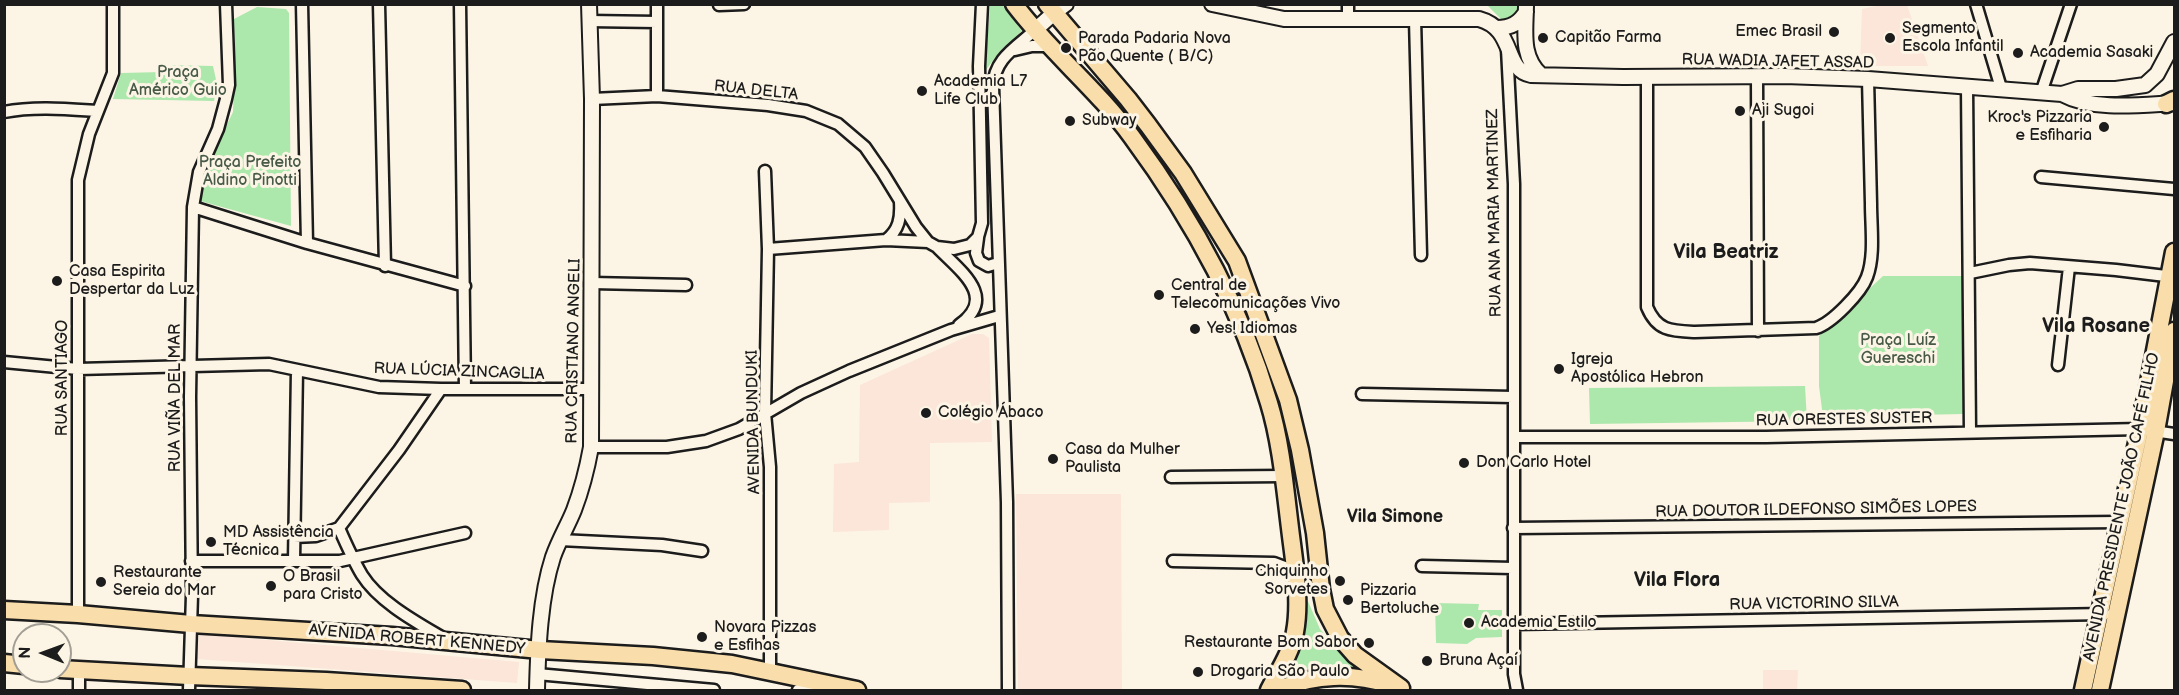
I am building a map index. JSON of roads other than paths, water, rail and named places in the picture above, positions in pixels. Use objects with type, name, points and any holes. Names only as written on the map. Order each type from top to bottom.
[{"type":"main road","points":[[1014,4],[1034,31],[1130,134],[1166,184],[1211,262],[1248,340],[1270,405],[1284,476],[1295,570],[1297,618],[1294,636],[1269,690]]},
{"type":"main road","points":[[1056,7],[1183,173],[1237,261],[1270,349],[1293,420],[1308,488],[1325,609],[1340,638],[1355,656],[1403,689]]},
{"type":"main road","name":"AVENIDA PRESIDENTE JOÃO CAFÉ FILHO","points":[[2083,690],[2107,614],[2148,430],[2169,311],[2175,252]]},
{"type":"main road","name":"AVENIDA PRESIDENTE JOÃO CAFÉ FILHO","points":[[2100,690],[2119,522],[2148,430],[2175,331]]},
{"type":"main road","name":"AVENIDA ROBERT KENNEDY","points":[[4,610],[392,636],[540,650],[653,656],[732,664],[857,690]]},
{"type":"main road","points":[[72,670],[189,683],[326,681],[462,690]]},
{"type":"main road","points":[[1278,690],[1310,680],[1337,676],[1376,680],[1403,689]]},
{"type":"street","name":"RUA SANTIAGO","points":[[78,614],[78,180],[83,152],[112,73],[113,4]]},
{"type":"street","name":"RUA VIÑA DEL MAR","points":[[189,683],[193,207],[199,172],[218,129],[229,85],[226,4]]},
{"type":"street","points":[[302,4],[307,243]]},
{"type":"street","points":[[378,4],[385,266]]},
{"type":"street","points":[[460,4],[465,389]]},
{"type":"street","name":"RUA CRISTIANO ANGELI","points":[[537,690],[547,581],[560,540],[586,475],[591,447],[592,99],[589,4]]},
{"type":"street","points":[[657,4],[657,96]]},
{"type":"street","points":[[719,5],[744,4]]},
{"type":"street","points":[[982,4],[980,66],[982,223],[976,253],[979,261],[988,266],[998,263]]},
{"type":"street","points":[[1212,4],[1284,19],[1415,19],[1457,11],[1490,23],[1497,28],[1511,27],[1521,20],[1526,8]]},
{"type":"street","points":[[1348,4],[1348,19]]},
{"type":"street","points":[[1976,4],[2001,88]]},
{"type":"street","points":[[2041,93],[2071,4]]},
{"type":"street","points":[[1008,690],[1007,502],[999,316],[993,81],[996,68],[1056,7]]},
{"type":"street","points":[[1526,8],[1527,56],[1540,75]]},
{"type":"street","points":[[1415,19],[1421,255]]},
{"type":"street","points":[[589,21],[657,22]]},
{"type":"street","name":"RUA ANA MARIA MARTINEZ","points":[[1497,28],[1504,36],[1507,48],[1514,184],[1513,568],[1517,690]]},
{"type":"street","name":"RUA WADIA JAFET ASSAD","points":[[1507,48],[1523,73],[1540,75],[1868,79],[2062,94],[2078,89],[2116,89],[2145,85],[2157,74],[2175,42]]},
{"type":"street","points":[[1012,51],[1032,46],[1048,46]]},
{"type":"street","points":[[1647,76],[1647,307],[1652,319],[1660,327],[1676,331],[1758,331],[1810,329],[1822,326],[1834,317],[1865,283],[1870,261],[1871,220],[1868,79]]},
{"type":"street","points":[[1757,76],[1758,331]]},
{"type":"street","points":[[1967,86],[1970,432]]},
{"type":"street","name":"RUA WADIA JAFET ASSAD","points":[[2062,94],[2076,101],[2125,105],[2172,102]]},
{"type":"street","name":"RUA DELTA","points":[[592,99],[657,96],[768,105],[823,117],[838,124],[865,147],[916,227],[969,281],[976,294],[976,306],[965,320],[951,330]]},
{"type":"street","points":[[4,112],[67,109],[97,111]]},
{"type":"street","name":"AVENIDA BUNDUKI","points":[[765,171],[768,249],[765,413],[771,467],[770,672]]},
{"type":"street","points":[[2041,177],[2175,189]]},
{"type":"street","points":[[886,240],[894,233],[898,225],[901,210],[899,199]]},
{"type":"street","points":[[193,207],[385,266],[465,286]]},
{"type":"street","points":[[768,249],[886,240],[962,248],[974,243],[978,237]]},
{"type":"street","points":[[1970,273],[2009,264],[2030,263],[2172,277]]},
{"type":"street","points":[[2058,365],[2069,267]]},
{"type":"street","points":[[592,282],[686,285]]},
{"type":"street","points":[[591,447],[686,445],[725,435],[801,393],[849,371],[951,330],[999,316]]},
{"type":"street","name":"RUA LÚCIA ZINCAGLIA","points":[[4,362],[78,369],[269,364],[379,387],[591,389]]},
{"type":"street","points":[[294,561],[297,370]]},
{"type":"street","points":[[294,537],[316,536],[339,528],[399,450],[441,389]]},
{"type":"street","points":[[1362,394],[1513,397]]},
{"type":"street","name":"RUA ORESTES SUSTER","points":[[1514,437],[2148,430],[2175,434]]},
{"type":"street","points":[[1171,477],[1284,476]]},
{"type":"street","name":"RUA DOUTOR ILDEFONSO SIMÕES LOPES","points":[[1513,528],[2119,522]]},
{"type":"street","points":[[339,528],[363,576],[393,606],[409,618],[453,643]]},
{"type":"street","points":[[191,561],[334,562],[465,533]]},
{"type":"street","points":[[560,540],[662,545],[702,551]]},
{"type":"street","points":[[1274,563],[1292,551]]},
{"type":"street","points":[[1173,561],[1274,563],[1295,570]]},
{"type":"street","points":[[1422,566],[1513,568]]},
{"type":"street","name":"RUA VICTORINO SILVA","points":[[1514,624],[2107,614]]},
{"type":"street","points":[[79,671],[79,690]]},
{"type":"street","name":"AVENIDA ROBERT KENNEDY","points":[[537,674],[714,690]]},
{"type":"street","points":[[1511,690],[1515,674]]},
{"type":"street","name":"AVENIDA ROBERT KENNEDY","points":[[798,690],[828,684]]},
{"type":"place","name":"Emec Brasil","points":[[1834,32]]},
{"type":"place","name":"Capitão Farma","points":[[1543,38]]},
{"type":"place","name":"Segmento Escola Infantil","points":[[1890,38]]},
{"type":"place","name":"Parada Padaria Nova Pão Quente ( B/C)","points":[[1066,48]]},
{"type":"place","name":"Academia Sasaki","points":[[2018,53]]},
{"type":"place","name":"Academia L7 Life Club","points":[[922,91]]},
{"type":"place","name":"Aji Sugoi","points":[[1740,111]]},
{"type":"place","name":"Subway","points":[[1070,121]]},
{"type":"place","name":"Kroc's Pizzaria e Esfiharia","points":[[2104,127]]},
{"type":"place","name":"Casa Espirita Despertar da Luz","points":[[57,281]]},
{"type":"place","name":"Central de Telecomunicações Vivo","points":[[1159,295]]},
{"type":"place","name":"Yes! Idiomas","points":[[1195,329]]},
{"type":"place","name":"Igreja Apostólica Hebron","points":[[1559,369]]},
{"type":"place","name":"Colégio Ábaco","points":[[926,413]]},
{"type":"place","name":"Casa da Mulher Paulista","points":[[1053,459]]},
{"type":"place","name":"Don Carlo Hotel","points":[[1464,463]]},
{"type":"place","name":"MD Assistência Técnica","points":[[211,542]]},
{"type":"place","name":"Chiquinho Sorvetes","points":[[1340,581]]},
{"type":"place","name":"Restaurante Sereia do Mar","points":[[101,582]]},
{"type":"place","name":"O Brasil para Cristo","points":[[271,586]]},
{"type":"place","name":"Pizzaria Bertoluche","points":[[1348,600]]},
{"type":"place","name":"Academia Estilo","points":[[1469,623]]},
{"type":"place","name":"Novara Pizzas e Esfihas","points":[[702,637]]},
{"type":"place","name":"Restaurante Bom Sabor","points":[[1369,643]]},
{"type":"place","name":"Bruna Açaí","points":[[1427,661]]},
{"type":"place","name":"Drogaria São Paulo","points":[[1198,672]]},
{"type":"district","name":"Vila Beatriz","points":[[1726,253]]},
{"type":"district","name":"Vila Rosane","points":[[2096,327]]},
{"type":"district","name":"Vila Simone","points":[[1395,517]]},
{"type":"district","name":"Vila Flora","points":[[1677,581]]},
{"type":"park label","name":"Praça Américo Guio","points":[[178,82]]},
{"type":"park label","name":"Praça Prefeito Aldino Pinotti","points":[[250,172]]},
{"type":"park label","name":"Praça Luíz Guereschi","points":[[1898,350]]}]
